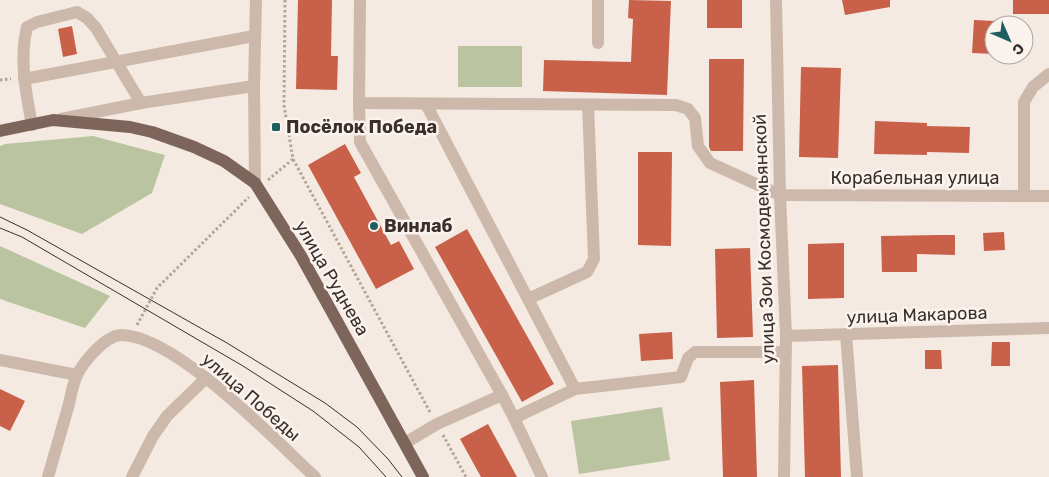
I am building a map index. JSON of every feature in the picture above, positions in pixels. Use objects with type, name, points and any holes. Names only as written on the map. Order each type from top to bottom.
[{"type":"main road","points":[[0,131],[53,120],[130,127],[152,132],[194,147],[224,161],[257,185]]},
{"type":"main road","name":"улица Руднева","points":[[257,185],[301,256],[423,477]]},
{"type":"street","points":[[256,0],[254,86],[257,185]]},
{"type":"street","points":[[360,0],[360,142],[502,395],[542,477]]},
{"type":"street","points":[[598,0],[598,44]]},
{"type":"street","name":"улица Зои Космодемьянской","points":[[776,0],[780,195],[786,336],[784,477]]},
{"type":"street","points":[[32,125],[24,79],[24,41],[27,27],[36,22],[78,12],[96,28],[141,104]]},
{"type":"street","points":[[24,79],[254,36]]},
{"type":"street","points":[[1024,196],[1024,102],[1033,87],[1049,74]]},
{"type":"street","points":[[53,120],[254,86]]},
{"type":"street","points":[[359,104],[676,105],[688,109],[695,118],[698,146],[710,162],[780,195]]},
{"type":"street","points":[[426,104],[575,389]]},
{"type":"street","points":[[528,299],[587,272],[594,259],[588,105]]},
{"type":"street","name":"Корабельная улица","points":[[780,195],[1049,196]]},
{"type":"street","name":"улица Макарова","points":[[786,336],[1049,328]]},
{"type":"street","points":[[846,334],[858,477]]},
{"type":"street","name":"улица Победы","points":[[48,477],[77,375],[106,340],[119,335],[149,341],[206,378],[315,477]]},
{"type":"street","points":[[514,418],[575,389],[681,377],[688,358],[695,352],[786,352]]},
{"type":"street","points":[[0,360],[77,375]]},
{"type":"street","points":[[132,477],[152,436],[167,416],[206,378]]},
{"type":"street","points":[[404,443],[437,424],[502,395]]},
{"type":"path","points":[[285,0],[284,104],[293,159],[466,477]]},
{"type":"path","points":[[130,337],[158,288],[257,185],[293,159]]},
{"type":"green space","points":[[458,46],[522,46],[522,87],[458,87]]},
{"type":"green space","points":[[93,136],[165,155],[152,193],[82,234],[0,204],[0,146]]},
{"type":"green space","points":[[0,246],[110,296],[85,328],[0,299]]},
{"type":"green space","points":[[662,407],[670,460],[579,474],[571,421]]},
{"type":"building","points":[[298,0],[332,0],[331,56],[338,56],[337,90],[296,89]]},
{"type":"building","points":[[629,0],[671,1],[667,95],[543,91],[544,60],[631,62],[633,19],[628,18]]},
{"type":"building","points":[[707,0],[742,0],[742,28],[707,28]]},
{"type":"building","points":[[842,0],[890,0],[890,7],[845,15]]},
{"type":"building","points":[[1013,0],[1049,0],[1049,14],[1013,14]]},
{"type":"building","points":[[974,20],[984,20],[984,54],[972,53]]},
{"type":"building","points":[[72,26],[77,54],[63,57],[58,29]]},
{"type":"building","points":[[709,59],[744,59],[743,151],[711,151],[709,147]]},
{"type":"building","points":[[801,67],[841,68],[838,158],[799,157]]},
{"type":"building","points":[[875,121],[927,123],[927,126],[970,127],[969,153],[927,152],[927,155],[874,154]]},
{"type":"building","points":[[345,144],[361,173],[354,177],[391,245],[399,241],[414,269],[376,289],[308,165]]},
{"type":"building","points":[[638,152],[672,152],[671,246],[638,245]]},
{"type":"building","points":[[467,229],[554,384],[522,402],[435,247]]},
{"type":"building","points":[[1004,232],[1005,250],[984,251],[983,233]]},
{"type":"building","points":[[955,235],[955,255],[917,254],[917,272],[882,272],[881,236]]},
{"type":"building","points":[[844,243],[844,298],[808,299],[808,244]]},
{"type":"building","points":[[750,248],[753,337],[717,338],[715,249]]},
{"type":"building","points":[[672,332],[673,359],[641,361],[639,334]]},
{"type":"building","points":[[992,342],[1010,342],[1010,366],[991,366]]},
{"type":"building","points":[[925,350],[941,350],[942,369],[925,369]]},
{"type":"building","points":[[838,365],[841,477],[805,477],[802,366]]},
{"type":"building","points":[[754,380],[757,477],[723,477],[720,382]]},
{"type":"building","points":[[0,389],[25,401],[10,431],[0,426]]},
{"type":"building","points":[[488,424],[517,477],[481,477],[460,439]]},
{"type":"tram line","points":[[0,217],[27,230],[227,343],[325,403],[357,427],[388,459],[402,477]]},
{"type":"tram line","points":[[0,228],[22,237],[243,366],[313,411],[359,447],[386,477]]},
{"type":"place","name":"Посёлок Победа","points":[[276,127]]},
{"type":"place","name":"Винлаб","points":[[374,226]]}]
